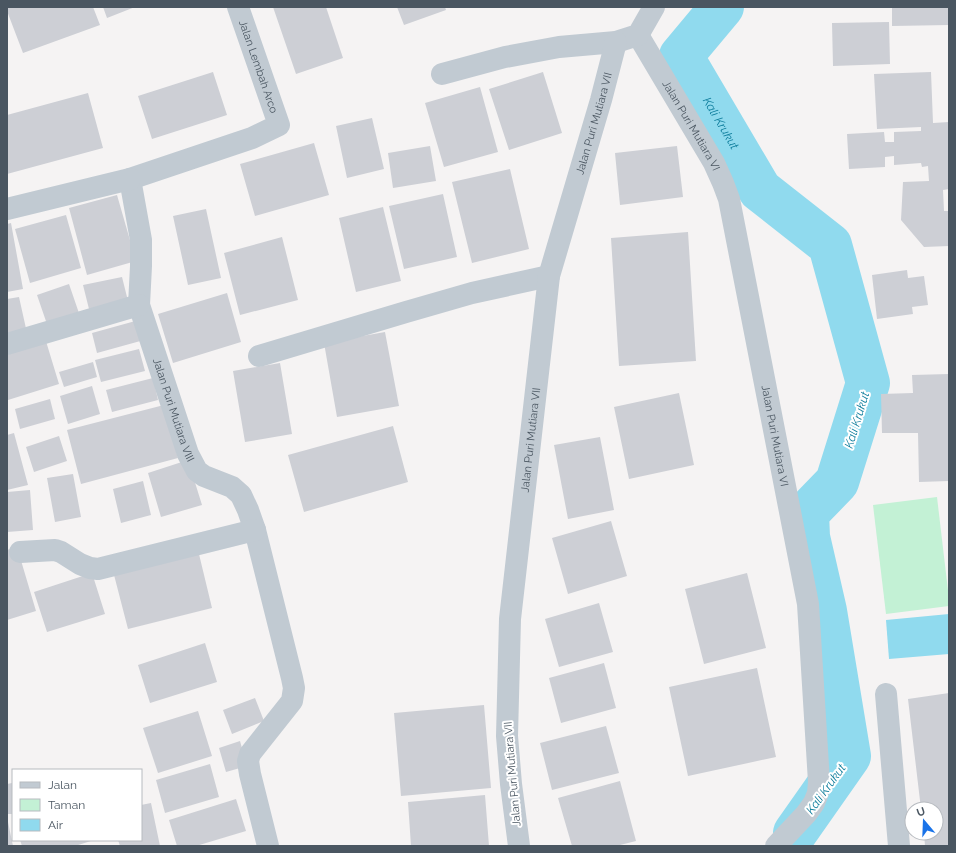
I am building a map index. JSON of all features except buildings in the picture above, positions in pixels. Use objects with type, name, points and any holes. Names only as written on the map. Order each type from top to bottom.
[{"type":"street","name":"Jalan Lembah Arco","points":[[130,179],[252,138],[280,126],[238,7]]},
{"type":"street","points":[[442,74],[505,57],[559,47],[616,42],[638,35],[654,7]]},
{"type":"street","name":"Jalan Puri Mutiara VI","points":[[638,35],[714,163],[728,199],[808,604],[819,782],[818,793],[814,803],[806,814],[776,846]]},
{"type":"street","name":"Jalan Puri Mutiara VII","points":[[519,846],[511,784],[507,736],[510,619],[549,276],[616,42]]},
{"type":"street","points":[[7,209],[130,179]]},
{"type":"street","name":"Jalan Puri Mutiara VIII","points":[[130,179],[141,240],[139,305],[192,464],[197,471],[204,476],[232,487],[241,495],[248,510],[255,530],[294,688],[292,701],[250,754],[248,761],[268,846]]},
{"type":"street","points":[[260,356],[472,293],[549,276]]},
{"type":"street","points":[[7,344],[139,305]]},
{"type":"street","points":[[20,552],[55,550],[62,552],[80,564],[98,569],[255,530]]},
{"type":"street","points":[[886,694],[899,846]]},
{"type":"green space","points":[[937,497],[949,606],[886,614],[873,505]]},
{"type":"water","points":[[949,614],[949,654],[889,659],[886,620]]},
{"type":"waterway","name":"Kali Krukut","points":[[722,7],[681,56],[760,190],[830,245],[868,383],[837,482],[807,513],[808,537],[825,611],[849,756],[795,833]]}]
